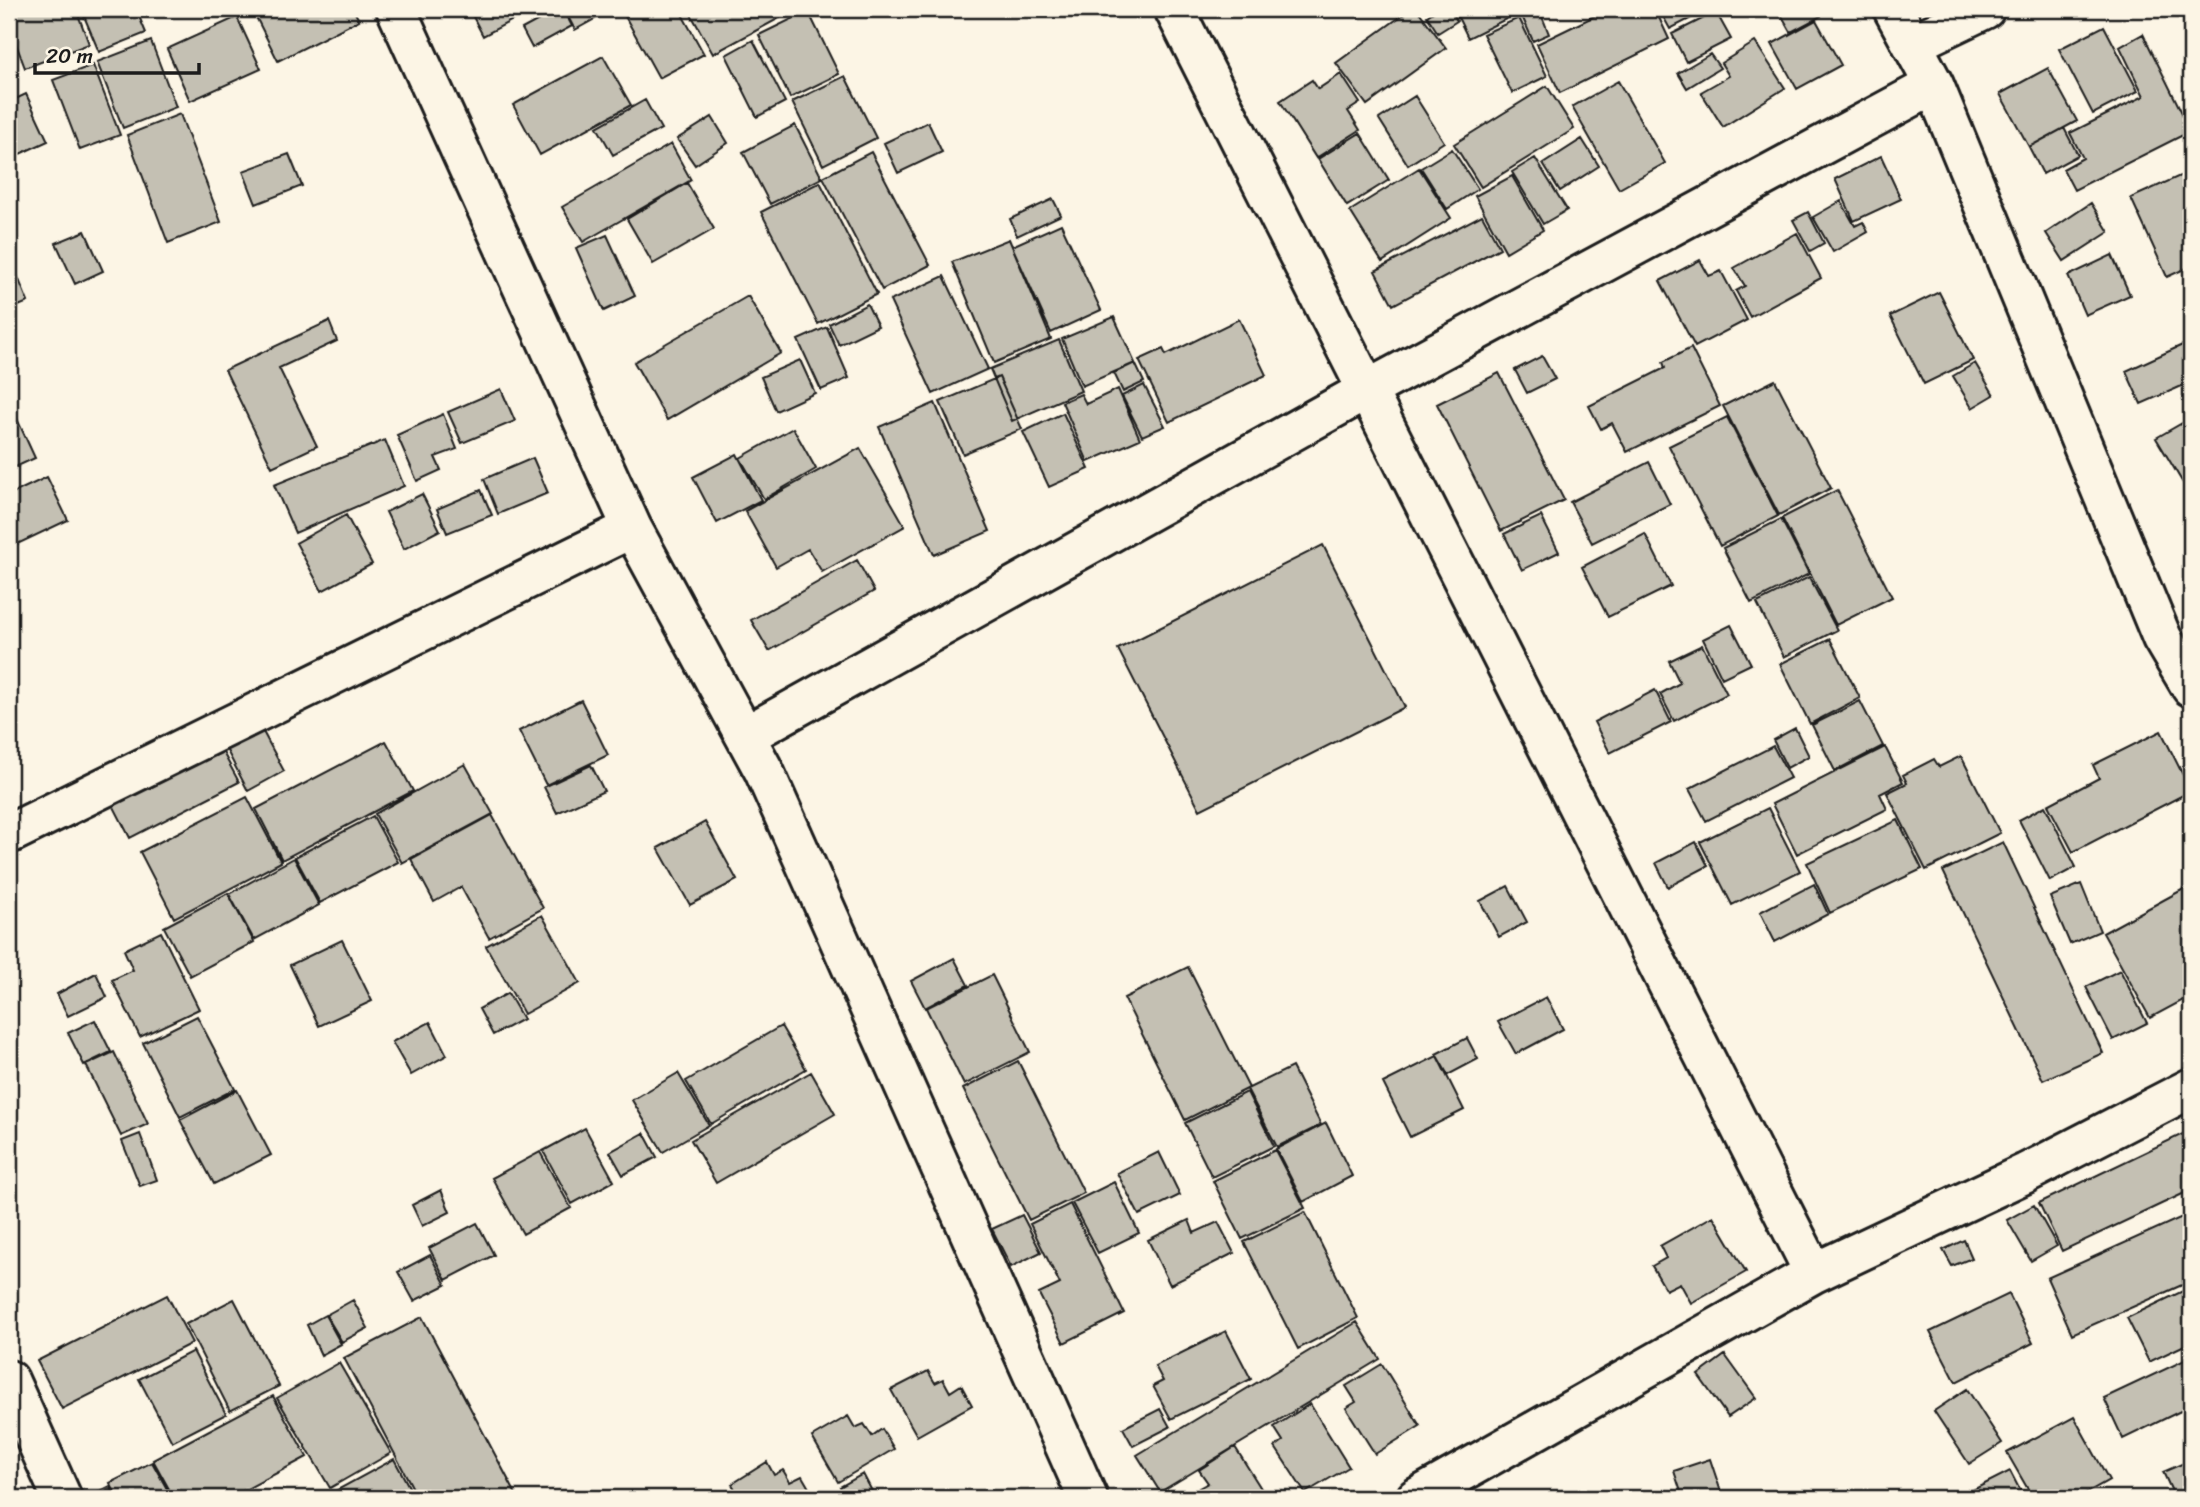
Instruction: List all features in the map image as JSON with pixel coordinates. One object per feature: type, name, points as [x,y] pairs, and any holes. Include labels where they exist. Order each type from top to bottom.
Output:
[{"type":"street","points":[[396,9],[632,528],[764,771],[1088,1498]]},
{"type":"street","points":[[1174,9],[1814,1273]]},
{"type":"street","points":[[1893,9],[1934,85],[2162,638],[2191,687]]},
{"type":"street","points":[[1912,44],[1985,9]]},
{"type":"street","points":[[745,736],[1367,390],[1934,85]]},
{"type":"street","points":[[9,834],[632,528]]},
{"type":"street","points":[[1416,1498],[1814,1273],[2026,1173],[2191,1088]]},
{"type":"street","points":[[9,1380],[62,1498]]},
{"type":"building","points":[[9,9],[76,9],[89,44],[25,68],[9,25]]},
{"type":"building","points":[[81,9],[136,9],[146,33],[99,52]]},
{"type":"building","points":[[252,9],[353,9],[359,20],[278,61]]},
{"type":"building","points":[[469,9],[533,9],[483,36]]},
{"type":"building","points":[[563,9],[572,26],[532,48],[522,29]]},
{"type":"building","points":[[564,9],[598,9],[602,15],[575,30]]},
{"type":"building","points":[[621,9],[679,9],[704,54],[659,78]]},
{"type":"building","points":[[688,9],[796,9],[713,54]]},
{"type":"building","points":[[1411,9],[1417,9],[1446,48],[1367,105],[1336,63]]},
{"type":"building","points":[[1438,9],[1451,9],[1457,21],[1438,33],[1427,16]]},
{"type":"building","points":[[1454,9],[1513,9],[1516,14],[1468,38]]},
{"type":"building","points":[[1539,9],[1549,34],[1533,41],[1521,14]]},
{"type":"building","points":[[1609,9],[1655,9],[1669,39],[1560,93],[1537,44]]},
{"type":"building","points":[[1659,9],[1709,9],[1670,29]]},
{"type":"building","points":[[1778,9],[1817,9],[1821,16],[1791,32]]},
{"type":"building","points":[[808,11],[839,74],[790,98],[759,35]]},
{"type":"building","points":[[1716,12],[1731,39],[1686,62],[1672,34]]},
{"type":"building","points":[[237,17],[261,69],[190,101],[167,49]]},
{"type":"building","points":[[1519,18],[1547,76],[1512,93],[1483,34]]},
{"type":"building","points":[[1816,20],[1841,65],[1797,89],[1772,44]]},
{"type":"building","points":[[2104,26],[2138,91],[2093,114],[2059,49]]},
{"type":"building","points":[[2143,34],[2191,131],[2074,190],[2063,169],[2083,158],[2070,133],[2144,96],[2120,47]]},
{"type":"building","points":[[753,40],[785,102],[757,117],[726,55]]},
{"type":"building","points":[[151,41],[176,107],[123,128],[97,62]]},
{"type":"building","points":[[1755,42],[1785,88],[1723,127],[1701,92],[1729,76],[1721,63]]},
{"type":"building","points":[[1710,54],[1720,68],[1687,88],[1678,73]]},
{"type":"building","points":[[603,56],[631,105],[540,155],[513,105]]},
{"type":"building","points":[[93,65],[120,135],[80,150],[53,80]]},
{"type":"building","points":[[2048,68],[2077,121],[2029,147],[2000,94]]},
{"type":"building","points":[[1341,74],[1360,103],[1348,111],[1360,130],[1316,158],[1280,101],[1312,80],[1318,89]]},
{"type":"building","points":[[845,76],[876,138],[823,165],[792,102]]},
{"type":"building","points":[[1618,81],[1665,163],[1619,189],[1572,107]]},
{"type":"building","points":[[1547,86],[1574,129],[1481,187],[1454,144]]},
{"type":"building","points":[[26,94],[48,141],[9,159],[9,102]]},
{"type":"building","points":[[1415,96],[1444,142],[1408,165],[1379,119]]},
{"type":"building","points":[[645,100],[661,129],[613,155],[597,127]]},
{"type":"building","points":[[180,114],[221,222],[168,243],[127,135]]},
{"type":"building","points":[[712,117],[728,143],[695,165],[677,139]]},
{"type":"building","points":[[928,122],[942,152],[898,173],[884,143]]},
{"type":"building","points":[[795,125],[822,178],[770,204],[743,152]]},
{"type":"building","points":[[2064,128],[2078,155],[2043,174],[2029,147]]},
{"type":"building","points":[[1360,133],[1389,180],[1347,206],[1318,159]]},
{"type":"building","points":[[1582,139],[1599,166],[1560,191],[1543,164]]},
{"type":"building","points":[[671,144],[691,180],[583,242],[562,207]]},
{"type":"building","points":[[1452,149],[1478,189],[1447,209],[1421,168]]},
{"type":"building","points":[[871,152],[930,265],[882,290],[823,177]]},
{"type":"building","points":[[289,154],[302,186],[256,204],[243,171]]},
{"type":"building","points":[[1881,156],[1901,199],[1854,221],[1835,179]]},
{"type":"building","points":[[1535,158],[1567,210],[1543,224],[1512,172]]},
{"type":"building","points":[[1419,168],[1451,218],[1382,262],[1350,211]]},
{"type":"building","points":[[2182,175],[2191,195],[2191,266],[2167,277],[2131,198]]},
{"type":"building","points":[[1512,176],[1543,230],[1506,252],[1475,196]]},
{"type":"building","points":[[820,182],[877,294],[818,324],[761,212]]},
{"type":"building","points":[[687,183],[714,229],[653,264],[627,219]]},
{"type":"building","points":[[1053,199],[1061,215],[1017,236],[1010,219]]},
{"type":"building","points":[[1841,201],[1855,226],[1863,222],[1868,232],[1833,252],[1813,217]]},
{"type":"building","points":[[2091,203],[2109,232],[2064,261],[2046,233]]},
{"type":"building","points":[[1808,212],[1824,243],[1810,251],[1793,220]]},
{"type":"building","points":[[1482,215],[1500,248],[1393,305],[1375,271]]},
{"type":"building","points":[[1061,224],[1101,310],[1051,333],[1012,246]]},
{"type":"building","points":[[85,231],[103,271],[75,284],[56,243]]},
{"type":"building","points":[[1797,233],[1821,278],[1750,317],[1736,291],[1745,286],[1734,268]]},
{"type":"building","points":[[607,235],[635,296],[604,311],[576,248]]},
{"type":"building","points":[[1009,239],[1051,339],[994,363],[952,262]]},
{"type":"building","points":[[9,255],[28,302],[9,310]]},
{"type":"building","points":[[2112,255],[2130,295],[2085,315],[2068,276]]},
{"type":"building","points":[[1700,260],[1709,276],[1721,271],[1747,320],[1695,347],[1660,281]]},
{"type":"building","points":[[944,276],[988,369],[933,394],[890,301]]},
{"type":"building","points":[[1939,292],[1973,360],[1924,384],[1890,316]]},
{"type":"building","points":[[748,296],[781,353],[667,420],[634,362]]},
{"type":"building","points":[[867,304],[878,326],[839,345],[829,324]]},
{"type":"building","points":[[1114,317],[1135,363],[1082,386],[1062,339]]},
{"type":"building","points":[[1239,319],[1266,375],[1169,422],[1139,360],[1163,349],[1166,355]]},
{"type":"building","points":[[329,321],[337,341],[279,368],[317,446],[272,467],[225,370]]},
{"type":"building","points":[[827,327],[849,378],[821,390],[798,340]]},
{"type":"building","points":[[1059,340],[1081,391],[1012,421],[990,369]]},
{"type":"building","points":[[2189,342],[2191,382],[2141,404],[2126,371]]},
{"type":"building","points":[[1691,348],[1720,406],[1627,452],[1612,423],[1601,429],[1589,406],[1665,368],[1663,362]]},
{"type":"building","points":[[1542,356],[1555,379],[1527,393],[1515,370]]},
{"type":"building","points":[[800,360],[815,393],[776,411],[761,377]]},
{"type":"building","points":[[1135,363],[1144,382],[1123,392],[1114,373]]},
{"type":"building","points":[[1975,363],[1994,395],[1972,408],[1953,376]]},
{"type":"building","points":[[1499,373],[1564,500],[1501,531],[1437,404]]},
{"type":"building","points":[[999,377],[1022,429],[963,454],[940,402]]},
{"type":"building","points":[[1775,380],[1831,488],[1779,515],[1723,406]]},
{"type":"building","points":[[1144,385],[1165,426],[1142,436],[1122,396]]},
{"type":"building","points":[[501,389],[515,421],[462,443],[448,412]]},
{"type":"building","points":[[1118,389],[1140,439],[1088,462],[1062,402],[1081,394],[1086,404]]},
{"type":"building","points":[[935,403],[990,531],[934,555],[879,427]]},
{"type":"building","points":[[12,408],[35,458],[9,470],[9,409]]},
{"type":"building","points":[[1063,413],[1089,469],[1049,487],[1023,432]]},
{"type":"building","points":[[443,414],[457,449],[435,457],[441,470],[417,481],[397,435]]},
{"type":"building","points":[[1727,417],[1778,516],[1720,546],[1669,446]]},
{"type":"building","points":[[2191,418],[2191,478],[2183,483],[2156,438]]},
{"type":"building","points":[[793,428],[816,469],[764,499],[740,458]]},
{"type":"building","points":[[385,440],[404,486],[295,533],[274,485]]},
{"type":"building","points":[[860,448],[905,526],[822,572],[808,549],[776,567],[745,511]]},
{"type":"building","points":[[737,454],[761,500],[717,523],[693,477]]},
{"type":"building","points":[[533,458],[548,493],[498,514],[484,479]]},
{"type":"building","points":[[1649,462],[1670,504],[1592,543],[1570,502]]},
{"type":"building","points":[[47,477],[68,520],[9,548],[9,495]]},
{"type":"building","points":[[481,490],[492,515],[447,533],[437,509]]},
{"type":"building","points":[[1837,490],[1892,597],[1836,625],[1782,518]]},
{"type":"building","points":[[422,494],[440,530],[404,549],[386,512]]},
{"type":"building","points":[[346,515],[372,564],[322,591],[296,543]]},
{"type":"building","points":[[1541,516],[1559,552],[1522,570],[1504,534]]},
{"type":"building","points":[[1781,519],[1809,574],[1751,603],[1723,548]]},
{"type":"building","points":[[1645,534],[1671,586],[1608,617],[1582,567]]},
{"type":"building","points":[[1323,545],[1405,707],[1200,810],[1118,649]]},
{"type":"building","points":[[857,560],[874,591],[769,651],[751,620]]},
{"type":"building","points":[[1809,577],[1837,630],[1784,657],[1757,603]]},
{"type":"building","points":[[1731,625],[1751,664],[1722,678],[1703,639]]},
{"type":"building","points":[[1830,639],[1860,698],[1810,724],[1780,664]]},
{"type":"building","points":[[1702,645],[1727,694],[1674,721],[1660,694],[1680,683],[1669,661]]},
{"type":"building","points":[[1655,690],[1671,722],[1610,753],[1594,722]]},
{"type":"building","points":[[581,700],[608,755],[546,785],[519,731]]},
{"type":"building","points":[[1860,701],[1883,746],[1835,771],[1812,725]]},
{"type":"building","points":[[261,728],[284,771],[248,791],[225,747]]},
{"type":"building","points":[[1795,728],[1809,756],[1787,768],[1773,740]]},
{"type":"building","points":[[2161,731],[2191,791],[2073,852],[2048,805],[2099,778],[2093,765]]},
{"type":"building","points":[[386,741],[413,791],[282,860],[256,809]]},
{"type":"building","points":[[1773,746],[1790,778],[1706,821],[1689,789]]},
{"type":"building","points":[[220,747],[239,782],[130,838],[112,803]]},
{"type":"building","points":[[1885,747],[1903,782],[1880,794],[1887,809],[1797,854],[1772,804]]},
{"type":"building","points":[[1961,756],[2000,833],[1926,870],[1887,793],[1907,783],[1903,775],[1934,759],[1939,767]]},
{"type":"building","points":[[465,764],[493,814],[402,863],[375,814]]},
{"type":"building","points":[[591,765],[604,791],[557,813],[544,787]]},
{"type":"building","points":[[247,797],[281,862],[174,918],[140,852]]},
{"type":"building","points":[[2045,806],[2076,867],[2050,881],[2019,820]]},
{"type":"building","points":[[1768,808],[1800,871],[1732,905],[1700,842]]},
{"type":"building","points":[[492,815],[543,908],[489,938],[461,887],[434,902],[411,859]]},
{"type":"building","points":[[373,816],[398,862],[320,903],[295,857]]},
{"type":"building","points":[[1898,820],[1922,869],[1830,913],[1807,863]]},
{"type":"building","points":[[705,822],[737,880],[690,905],[658,848]]},
{"type":"building","points":[[1696,842],[1708,866],[1668,887],[1656,863]]},
{"type":"building","points":[[2003,842],[2103,1053],[2043,1080],[1943,871]]},
{"type":"building","points":[[294,858],[319,905],[254,940],[229,894]]},
{"type":"building","points":[[1814,884],[1828,914],[1775,942],[1760,912]]},
{"type":"building","points":[[2081,884],[2100,931],[2070,944],[2050,897]]},
{"type":"building","points":[[2191,885],[2191,996],[2150,1018],[2103,933]]},
{"type":"building","points":[[1508,886],[1527,922],[1499,937],[1480,901]]},
{"type":"building","points":[[228,893],[254,942],[190,976],[164,927]]},
{"type":"building","points":[[542,915],[580,983],[524,1014],[486,946]]},
{"type":"building","points":[[161,932],[199,1009],[140,1037],[112,980],[133,970],[124,950]]},
{"type":"building","points":[[342,940],[372,1001],[319,1026],[290,965]]},
{"type":"building","points":[[954,958],[968,985],[925,1008],[911,981]]},
{"type":"building","points":[[1188,967],[1249,1088],[1185,1120],[1124,998]]},
{"type":"building","points":[[2120,970],[2147,1023],[2113,1040],[2086,987]]},
{"type":"building","points":[[96,973],[107,997],[68,1016],[57,994]]},
{"type":"building","points":[[992,975],[1030,1052],[964,1085],[926,1008]]},
{"type":"building","points":[[508,993],[523,1019],[493,1035],[479,1009]]},
{"type":"building","points":[[1546,997],[1563,1029],[1516,1054],[1498,1022]]},
{"type":"building","points":[[197,1016],[235,1089],[180,1117],[143,1043]]},
{"type":"building","points":[[95,1020],[111,1052],[84,1065],[68,1033]]},
{"type":"building","points":[[430,1022],[447,1055],[411,1075],[392,1042]]},
{"type":"building","points":[[781,1026],[806,1069],[711,1124],[686,1081]]},
{"type":"building","points":[[1467,1038],[1478,1059],[1448,1075],[1436,1054]]},
{"type":"building","points":[[114,1052],[148,1124],[121,1136],[86,1065]]},
{"type":"building","points":[[1437,1056],[1464,1110],[1410,1137],[1383,1083]]},
{"type":"building","points":[[1018,1061],[1084,1193],[1029,1220],[963,1089]]},
{"type":"building","points":[[1292,1067],[1321,1125],[1277,1147],[1247,1089]]},
{"type":"building","points":[[811,1072],[835,1114],[716,1183],[691,1140]]},
{"type":"building","points":[[678,1073],[709,1125],[663,1152],[632,1100]]},
{"type":"building","points":[[237,1090],[271,1155],[214,1184],[180,1120]]},
{"type":"building","points":[[1247,1092],[1274,1146],[1212,1177],[1185,1123]]},
{"type":"building","points":[[1326,1123],[1352,1176],[1303,1202],[1276,1149]]},
{"type":"building","points":[[585,1128],[614,1181],[572,1204],[543,1151]]},
{"type":"building","points":[[2191,1130],[2191,1190],[2062,1251],[2039,1203]]},
{"type":"building","points":[[644,1133],[657,1157],[623,1175],[610,1152]]},
{"type":"building","points":[[140,1134],[157,1180],[140,1186],[122,1141]]},
{"type":"building","points":[[1275,1150],[1305,1208],[1242,1239],[1213,1181]]},
{"type":"building","points":[[540,1152],[571,1208],[523,1234],[492,1178]]},
{"type":"building","points":[[1159,1152],[1180,1195],[1139,1215],[1117,1173]]},
{"type":"building","points":[[1114,1182],[1139,1233],[1098,1253],[1072,1203]]},
{"type":"building","points":[[441,1190],[450,1212],[422,1226],[412,1205]]},
{"type":"building","points":[[1070,1204],[1124,1313],[1064,1343],[1039,1294],[1060,1284],[1030,1224]]},
{"type":"building","points":[[2034,1205],[2057,1246],[2031,1261],[2007,1220]]},
{"type":"building","points":[[1305,1212],[1358,1318],[1298,1349],[1244,1242]]},
{"type":"building","points":[[2191,1213],[2191,1281],[2072,1334],[2047,1278]]},
{"type":"building","points":[[1022,1215],[1041,1252],[1011,1267],[992,1229]]},
{"type":"building","points":[[1713,1216],[1746,1272],[1691,1303],[1680,1283],[1666,1290],[1652,1266],[1666,1258],[1660,1246]]},
{"type":"building","points":[[1189,1220],[1194,1233],[1218,1222],[1234,1253],[1170,1285],[1148,1240]]},
{"type":"building","points":[[477,1223],[494,1255],[446,1280],[429,1248]]},
{"type":"building","points":[[1964,1240],[1972,1258],[1952,1266],[1943,1250]]},
{"type":"building","points":[[430,1255],[446,1285],[414,1301],[398,1272]]},
{"type":"building","points":[[2191,1287],[2191,1342],[2149,1362],[2127,1318]]},
{"type":"building","points":[[2009,1294],[2033,1343],[1956,1382],[1930,1332]]},
{"type":"building","points":[[167,1295],[192,1343],[62,1409],[37,1361]]},
{"type":"building","points":[[234,1299],[279,1386],[230,1411],[186,1324]]},
{"type":"building","points":[[353,1300],[368,1328],[342,1342],[326,1315]]},
{"type":"building","points":[[325,1315],[341,1344],[321,1355],[307,1325]]},
{"type":"building","points":[[422,1317],[518,1498],[418,1498],[344,1358]]},
{"type":"building","points":[[1357,1322],[1380,1359],[1160,1492],[1137,1455]]},
{"type":"building","points":[[1226,1331],[1251,1379],[1171,1419],[1153,1386],[1163,1381],[1155,1366]]},
{"type":"building","points":[[193,1351],[226,1414],[172,1442],[139,1379]]},
{"type":"building","points":[[1725,1355],[1756,1398],[1728,1417],[1698,1375]]},
{"type":"building","points":[[2191,1357],[2191,1406],[2123,1439],[2104,1398]]},
{"type":"building","points":[[339,1363],[391,1453],[330,1488],[277,1398]]},
{"type":"building","points":[[1382,1364],[1420,1426],[1375,1454],[1346,1408],[1356,1402],[1346,1386]]},
{"type":"building","points":[[928,1371],[935,1383],[943,1379],[950,1392],[961,1385],[972,1405],[917,1436],[891,1390]]},
{"type":"building","points":[[1967,1389],[2002,1443],[1969,1464],[1934,1411]]},
{"type":"building","points":[[273,1396],[307,1457],[230,1498],[174,1498],[153,1460]]},
{"type":"building","points":[[1310,1404],[1349,1467],[1305,1493],[1275,1447],[1283,1441],[1274,1427]]},
{"type":"building","points":[[1160,1409],[1170,1427],[1133,1446],[1123,1428]]},
{"type":"building","points":[[848,1416],[855,1428],[864,1424],[872,1436],[882,1429],[894,1449],[838,1482],[812,1437]]},
{"type":"building","points":[[2074,1417],[2109,1480],[2077,1498],[2033,1498],[2007,1453]]},
{"type":"building","points":[[1235,1447],[1267,1498],[1206,1498],[1199,1488],[1208,1483],[1199,1470]]},
{"type":"building","points":[[394,1459],[415,1498],[330,1498],[328,1495]]},
{"type":"building","points":[[1710,1459],[1723,1498],[1683,1498],[1674,1471]]},
{"type":"building","points":[[2191,1460],[2191,1498],[2175,1498],[2163,1472]]},
{"type":"building","points":[[152,1462],[172,1498],[118,1498],[110,1483]]},
{"type":"building","points":[[767,1462],[774,1475],[783,1470],[790,1482],[802,1476],[813,1495],[808,1498],[740,1498],[732,1484]]},
{"type":"building","points":[[2010,1471],[2024,1498],[1957,1498]]},
{"type":"building","points":[[863,1474],[875,1497],[846,1498],[840,1487]]},
{"type":"building","points":[[110,1486],[116,1498],[92,1498],[91,1496]]}]
